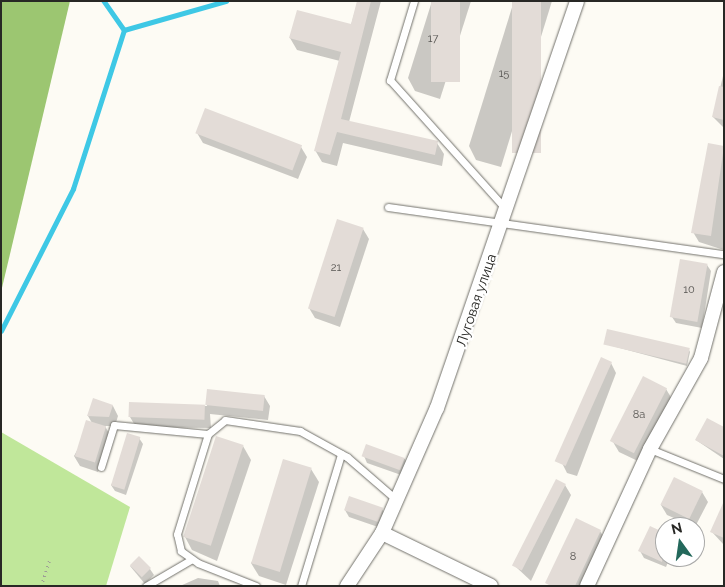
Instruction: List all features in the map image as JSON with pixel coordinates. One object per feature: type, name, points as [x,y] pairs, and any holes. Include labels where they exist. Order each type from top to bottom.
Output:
[{"type":"street","name":"Луговая улица","points":[[346,586],[382,533],[398,501],[437,408],[501,227],[505,208],[577,1]]},
{"type":"street","points":[[587,586],[650,449],[701,358],[724,272]]},
{"type":"street","points":[[382,533],[491,586]]},
{"type":"lane","points":[[414,1],[390,80],[505,208]]},
{"type":"lane","points":[[388,208],[501,227],[675,244],[724,254]]},
{"type":"lane","points":[[256,586],[192,559],[181,551],[177,534],[208,434],[225,420],[257,422],[300,431],[341,454],[398,501]]},
{"type":"lane","points":[[101,467],[114,425],[208,434]]},
{"type":"lane","points":[[650,449],[724,479]]},
{"type":"lane","points":[[300,586],[341,454]]},
{"type":"lane","points":[[146,586],[192,559]]},
{"type":"path","points":[[41,586],[50,558]]},
{"type":"green space","points":[[1,1],[70,1],[1,292]]},
{"type":"green space","points":[[1,432],[130,507],[106,586],[1,586]]},
{"type":"building","points":[[357,1],[371,1],[341,119],[438,141],[435,155],[337,132],[330,155],[314,151],[341,52],[289,38],[297,10],[351,24]]},
{"type":"building","points":[[431,1],[460,1],[460,82],[431,82]]},
{"type":"building","points":[[512,1],[541,1],[541,153],[512,153]]},
{"type":"building","points":[[719,86],[724,87],[724,120],[712,117]]},
{"type":"building","points":[[205,108],[302,145],[292,170],[195,133]]},
{"type":"building","points":[[708,143],[724,146],[711,236],[691,233]]},
{"type":"building","points":[[337,219],[364,228],[335,317],[308,308]]},
{"type":"building","points":[[680,259],[708,264],[697,322],[670,317]]},
{"type":"building","points":[[607,329],[690,348],[686,364],[603,345]]},
{"type":"building","points":[[601,357],[612,362],[566,466],[555,461]]},
{"type":"building","points":[[643,376],[667,388],[634,453],[610,441]]},
{"type":"building","points":[[207,389],[265,395],[263,411],[205,405]]},
{"type":"building","points":[[93,398],[113,405],[109,417],[87,416]]},
{"type":"building","points":[[129,402],[205,405],[204,420],[128,417]]},
{"type":"building","points":[[707,418],[724,427],[724,456],[695,440]]},
{"type":"building","points":[[86,420],[106,426],[95,462],[75,456]]},
{"type":"building","points":[[127,433],[140,437],[124,490],[111,486]]},
{"type":"building","points":[[216,436],[244,445],[211,546],[183,537]]},
{"type":"building","points":[[366,444],[405,458],[400,470],[362,456]]},
{"type":"building","points":[[283,459],[312,468],[280,572],[251,563]]},
{"type":"building","points":[[674,477],[703,491],[690,517],[685,517],[660,505]]},
{"type":"building","points":[[556,479],[566,484],[522,570],[512,565]]},
{"type":"building","points":[[349,496],[383,508],[378,522],[344,510]]},
{"type":"building","points":[[724,501],[724,538],[710,532]]},
{"type":"building","points":[[576,518],[601,530],[575,586],[551,586],[545,583]]},
{"type":"building","points":[[650,526],[655,528],[655,559],[638,551]]},
{"type":"building","points":[[139,556],[151,568],[142,577],[130,565]]},
{"type":"waterway","points":[[104,1],[124,30]]},
{"type":"waterway","points":[[124,30],[226,1]]},
{"type":"waterway","points":[[1,331],[73,189],[124,30]]}]
